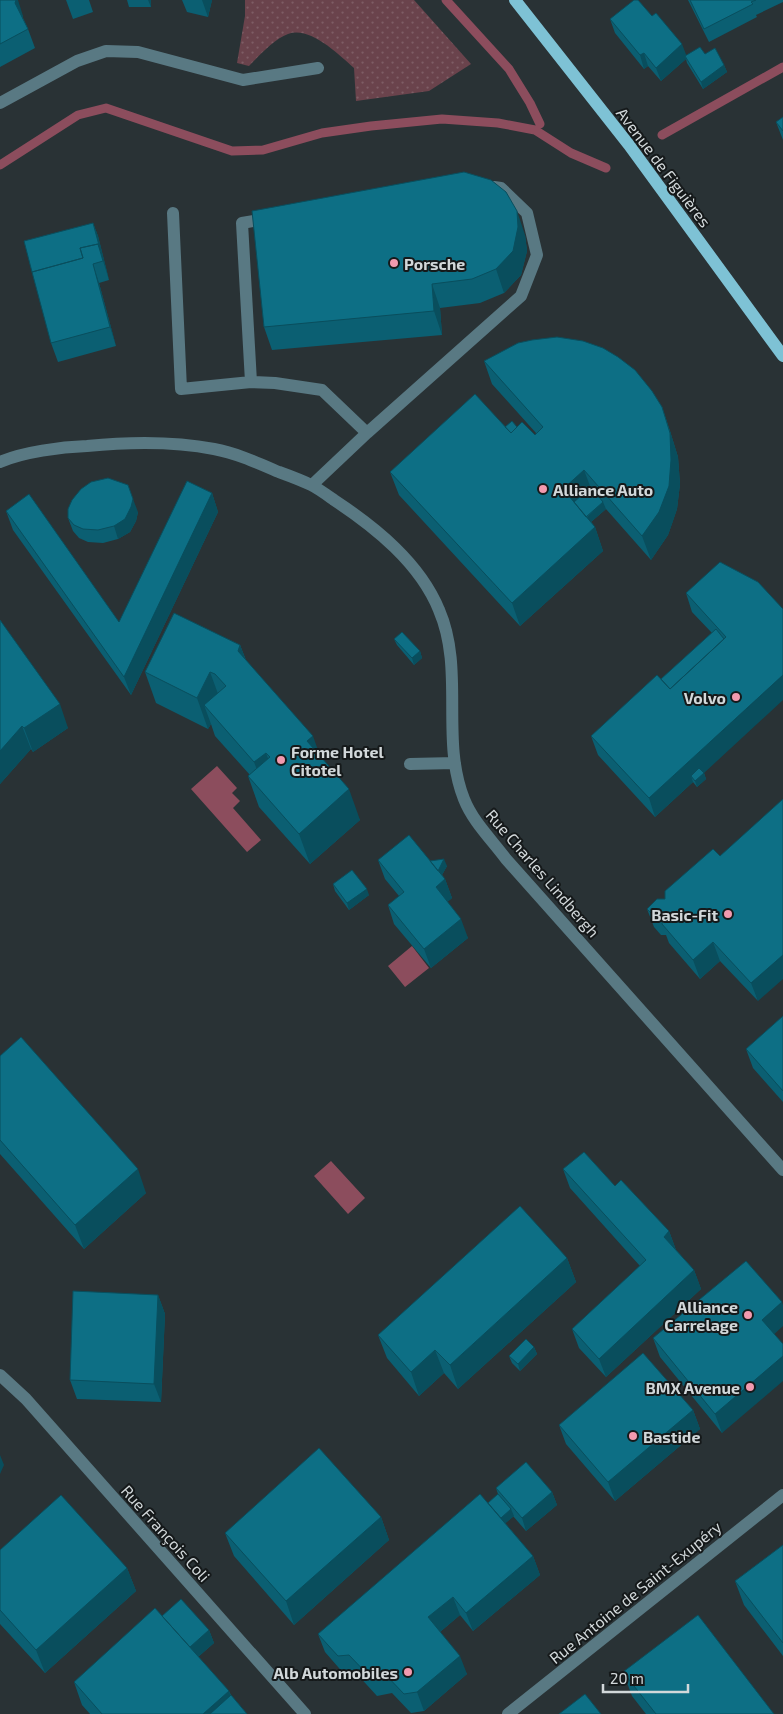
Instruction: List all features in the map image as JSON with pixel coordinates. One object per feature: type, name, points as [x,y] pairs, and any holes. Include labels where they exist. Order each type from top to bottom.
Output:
[{"type":"main road","name":"Avenue de Figuières","points":[[515,0],[629,145],[783,356]]},
{"type":"street","points":[[0,103],[77,61],[106,51],[138,52],[243,80],[318,68]]},
{"type":"street","points":[[312,485],[367,433],[521,296],[538,255],[527,213],[501,188],[483,186]]},
{"type":"street","points":[[172,213],[181,389],[251,382],[275,382],[322,390],[367,433]]},
{"type":"street","points":[[251,382],[242,223],[280,217]]},
{"type":"street","name":"Rue Charles Lindbergh","points":[[0,462],[59,448],[130,442],[194,446],[233,454],[312,485],[353,512],[380,535],[409,562],[427,586],[439,608],[448,632],[452,667],[452,724],[455,763],[460,789],[471,814],[506,859],[780,1162]]},
{"type":"street","points":[[410,764],[455,763]]},
{"type":"street","name":"Rue François Coli","points":[[0,1375],[26,1399],[305,1714]]},
{"type":"street","name":"Rue Antoine de Saint-Exupéry","points":[[508,1714],[783,1495]]},
{"type":"shaded area","points":[[245,0],[414,0],[471,64],[429,91],[356,101],[354,68],[323,43],[305,34],[296,33],[283,36],[267,48],[249,66],[237,63],[245,16]]},
{"type":"shaded area","points":[[217,766],[237,788],[232,793],[240,801],[233,808],[261,840],[247,852],[191,789]]},
{"type":"shaded area","points":[[412,946],[429,968],[405,987],[388,966]]},
{"type":"shaded area","points":[[331,1161],[365,1198],[348,1214],[314,1176]]},
{"type":"building","points":[[0,0],[16,0],[15,3],[28,29],[0,44]]},
{"type":"building","points":[[634,0],[638,0],[652,16],[656,13],[682,44],[656,68],[644,53],[640,55],[610,19]]},
{"type":"building","points":[[690,0],[756,0],[751,2],[753,4],[704,29]]},
{"type":"building","points":[[700,47],[705,54],[715,48],[724,65],[701,82],[685,56]]},
{"type":"building","points":[[783,117],[783,131],[776,122]]},
{"type":"building","name":"Porsche","points":[[464,172],[491,180],[506,192],[517,211],[518,227],[513,251],[496,269],[472,279],[432,284],[434,311],[264,327],[252,211]]},
{"type":"building","points":[[93,223],[100,249],[98,244],[80,248],[83,258],[32,272],[24,241]]},
{"type":"building","points":[[98,244],[103,261],[93,264],[110,327],[51,343],[32,272],[83,258],[80,248]]},
{"type":"building","name":"Alliance Auto","points":[[557,337],[583,341],[603,348],[635,370],[652,391],[662,407],[670,433],[671,460],[669,486],[659,512],[642,536],[584,470],[563,489],[595,527],[512,603],[390,472],[475,394],[511,433],[522,422],[535,435],[543,427],[484,361],[518,343]]},
{"type":"building","points":[[512,421],[517,427],[511,433],[505,427]]},
{"type":"building","points":[[108,478],[128,485],[133,499],[125,519],[114,526],[98,530],[83,529],[74,525],[68,518],[68,509],[72,500],[81,489],[91,482]]},
{"type":"building","points":[[187,481],[212,493],[124,677],[6,511],[29,494],[119,622]]},
{"type":"building","points":[[591,487],[603,502],[586,517],[574,502]]},
{"type":"building","name":"Volvo","points":[[720,562],[758,582],[783,609],[783,675],[649,798],[591,736],[657,675],[670,689],[726,637],[686,593]]},
{"type":"building","points":[[174,613],[240,645],[238,651],[313,736],[307,741],[349,789],[299,834],[248,776],[270,757],[266,753],[254,762],[204,705],[226,686],[215,674],[210,672],[197,698],[145,672]]},
{"type":"building","points":[[0,620],[60,704],[24,728],[22,726],[0,751]]},
{"type":"building","points":[[716,629],[724,639],[670,689],[661,679]]},
{"type":"building","points":[[402,632],[420,651],[412,658],[394,639]]},
{"type":"building","points":[[699,768],[704,773],[695,781],[691,776]]},
{"type":"building","name":"Basic-Fit","points":[[783,799],[783,955],[751,983],[713,942],[693,960],[662,924],[662,917],[654,916],[647,909],[657,899],[665,899],[665,891],[713,849],[720,856]]},
{"type":"building","points":[[409,835],[445,879],[436,887],[461,919],[424,949],[388,905],[404,892],[378,860]]},
{"type":"building","points":[[444,859],[438,871],[430,861]]},
{"type":"building","points":[[352,870],[367,889],[347,903],[333,884]]},
{"type":"building","points":[[783,1016],[783,1091],[746,1049]]},
{"type":"building","points":[[21,1037],[138,1169],[75,1225],[0,1140],[0,1056]]},
{"type":"building","points":[[584,1152],[615,1186],[621,1180],[669,1231],[664,1237],[694,1270],[599,1359],[572,1329],[646,1260],[563,1169]]},
{"type":"building","points":[[520,1206],[567,1258],[450,1365],[435,1350],[411,1372],[378,1335]]},
{"type":"building","points":[[746,1261],[782,1302],[762,1320],[783,1344],[783,1356],[715,1414],[653,1338]]},
{"type":"building","points":[[73,1291],[158,1295],[154,1384],[70,1380]]},
{"type":"building","points":[[526,1339],[534,1347],[518,1364],[509,1356]]},
{"type":"building","name":"Bastide","points":[[643,1353],[693,1410],[608,1482],[559,1425]]},
{"type":"building","points":[[319,1448],[381,1517],[286,1601],[225,1533]]},
{"type":"building","points":[[526,1462],[552,1492],[522,1518],[496,1488]]},
{"type":"building","points":[[480,1494],[533,1556],[466,1613],[453,1597],[428,1617],[460,1656],[417,1692],[404,1694],[385,1674],[371,1678],[349,1655],[338,1656],[318,1634]]},
{"type":"building","points":[[498,1494],[511,1509],[501,1518],[488,1503]]},
{"type":"building","points":[[61,1495],[127,1568],[36,1650],[0,1610],[0,1550]]},
{"type":"building","points":[[783,1545],[783,1643],[735,1581]]},
{"type":"building","points":[[181,1599],[209,1630],[190,1647],[162,1616]]},
{"type":"building","points":[[155,1608],[229,1691],[203,1714],[102,1714],[74,1682]]},
{"type":"building","points":[[698,1615],[774,1714],[656,1714],[623,1672]]},
{"type":"building","points":[[585,1694],[601,1714],[559,1714]]},
{"type":"building","points":[[231,1695],[247,1714],[210,1714]]},
{"type":"waterway","points":[[446,0],[509,69],[530,103],[540,124]]},
{"type":"waterway","points":[[662,135],[783,67]]},
{"type":"waterway","points":[[0,165],[78,115],[106,108],[232,151],[263,150],[322,133],[371,126],[442,119],[498,123],[535,130],[571,153],[606,168]]},
{"type":"place","name":"Porsche","points":[[394,263]]},
{"type":"place","name":"Alliance Auto","points":[[543,489]]},
{"type":"place","name":"Volvo","points":[[736,697]]},
{"type":"place","name":"Forme Hotel Citotel","points":[[281,760]]},
{"type":"place","name":"Basic-Fit","points":[[728,914]]},
{"type":"place","name":"Alliance Carrelage","points":[[748,1315]]},
{"type":"place","name":"BMX Avenue","points":[[750,1387]]},
{"type":"place","name":"Bastide","points":[[633,1436]]},
{"type":"place","name":"Alb Automobiles","points":[[408,1672]]}]
